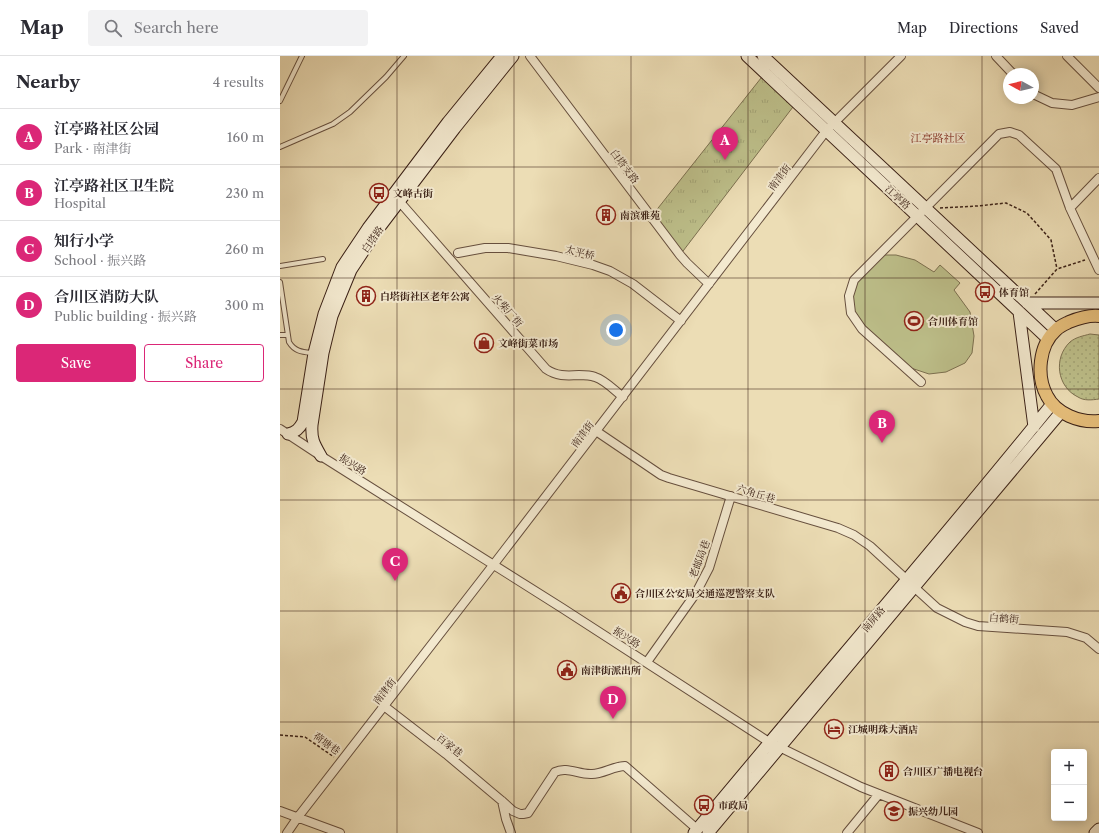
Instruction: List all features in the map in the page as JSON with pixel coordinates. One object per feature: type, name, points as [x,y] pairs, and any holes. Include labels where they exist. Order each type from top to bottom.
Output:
[{"type":"main road","points":[[1099,316],[1079,318],[1064,324],[1052,334],[1044,349],[1040,365],[1042,382],[1047,396],[1057,408],[1071,417],[1084,421],[1099,421]]},
{"type":"street","name":"白塔路","points":[[284,432],[294,433],[299,429],[303,422],[314,353],[324,314],[342,267],[368,228],[438,135],[502,56]]},
{"type":"street","name":"白塔路","points":[[321,456],[311,435],[323,353],[332,316],[351,270],[376,232],[455,128],[513,56]]},
{"type":"street","name":"白塔支路","points":[[530,56],[687,263],[709,284]]},
{"type":"street","name":"江亭路","points":[[747,56],[1019,312],[1052,334]]},
{"type":"street","name":"江亭路","points":[[763,56],[1027,303],[1052,334]]},
{"type":"street","name":"南津街","points":[[287,833],[826,131],[901,56]]},
{"type":"street","points":[[996,56],[1007,68]]},
{"type":"street","points":[[1067,56],[1099,88]]},
{"type":"street","points":[[1039,97],[1052,103],[1072,105],[1099,97]]},
{"type":"street","points":[[921,382],[862,329],[851,313],[849,296],[854,280],[999,134],[1010,132],[1019,135],[1056,169],[1070,208],[1099,270]]},
{"type":"street","points":[[1070,208],[1099,178]]},
{"type":"street","name":"火柴厂街","points":[[400,201],[546,369],[564,376],[594,376],[623,397]]},
{"type":"street","name":"太平桥","points":[[458,253],[485,248],[508,248],[556,256],[593,265],[610,271],[633,284],[681,321]]},
{"type":"street","points":[[1027,303],[1099,303]]},
{"type":"street","points":[[1019,312],[1034,427]]},
{"type":"street","name":"南屏路","points":[[910,583],[1034,427],[1057,408]]},
{"type":"street","name":"南屏路","points":[[699,832],[1057,408]]},
{"type":"street","name":"六角丘巷","points":[[596,431],[661,475],[838,528],[854,535],[870,546],[910,583]]},
{"type":"street","name":"振兴路","points":[[284,432],[494,564],[774,745],[861,787],[978,833]]},
{"type":"street","name":"老邮局巷","points":[[646,662],[696,593],[706,574],[731,496]]},
{"type":"street","name":"白鹤街","points":[[910,583],[937,608],[965,622],[978,626],[1066,632],[1086,638],[1099,649]]},
{"type":"street","name":"百家巷","points":[[384,706],[446,754],[502,800],[513,811],[523,814],[528,813],[555,772],[559,770],[597,774],[620,766],[625,766],[699,832]]},
{"type":"street","points":[[847,833],[879,794]]},
{"type":"street","points":[[502,800],[511,833]]},
{"type":"street","points":[[280,810],[340,833]]},
{"type":"street","points":[[1095,833],[1099,828]]},
{"type":"lane","points":[[280,101],[302,56]]},
{"type":"lane","points":[[280,147],[333,124],[350,112],[386,77],[404,56]]},
{"type":"lane","points":[[280,266],[323,259]]},
{"type":"lane","points":[[280,282],[289,342],[292,348],[298,351],[314,353]]},
{"type":"lane","points":[[280,335],[288,335]]},
{"type":"path","points":[[926,208],[1006,203],[1027,213],[1051,240],[1057,269]]},
{"type":"path","points":[[1027,303],[1057,269],[1093,257]]},
{"type":"path","name":"荷塘巷","points":[[280,735],[305,737],[341,762]]},
{"type":"green space","points":[[765,73],[796,103],[680,255],[651,217]]},
{"type":"green space","name":"合川体育馆","points":[[879,255],[896,255],[915,260],[934,272],[940,265],[960,283],[954,290],[970,312],[974,336],[972,353],[965,363],[946,372],[929,374],[902,365],[851,313],[854,280],[862,266]]},
{"type":"green space","points":[[1090,334],[1099,335],[1099,399],[1088,400],[1078,397],[1066,386],[1060,372],[1060,364],[1061,356],[1070,342]]},
{"type":"place","name":"江亭路社区公园","points":[[725,160]]},
{"type":"place","name":"文峰古街","points":[[379,193]]},
{"type":"place","name":"南滨雅苑","points":[[606,215]]},
{"type":"place","name":"体育馆","points":[[985,292]]},
{"type":"place","name":"白塔街社区老年公寓","points":[[366,296]]},
{"type":"place","name":"合川体育馆","points":[[914,321]]},
{"type":"place","name":"文峰街菜市场","points":[[484,343]]},
{"type":"place","name":"江亭路社区卫生院","points":[[882,443]]},
{"type":"place","name":"知行小学","points":[[395,581]]},
{"type":"place","name":"合川区公安局交通巡逻警察支队","points":[[621,593]]},
{"type":"place","name":"南津街派出所","points":[[567,670]]},
{"type":"place","name":"合川区消防大队","points":[[613,719]]},
{"type":"place","name":"江城明珠大酒店","points":[[834,729]]},
{"type":"place","name":"合川区广播电视台","points":[[889,771]]},
{"type":"place","name":"市政局","points":[[704,805]]},
{"type":"place","name":"振兴幼儿园","points":[[894,811]]},
{"type":"district","name":"江亭路社区","points":[[938,138]]}]
